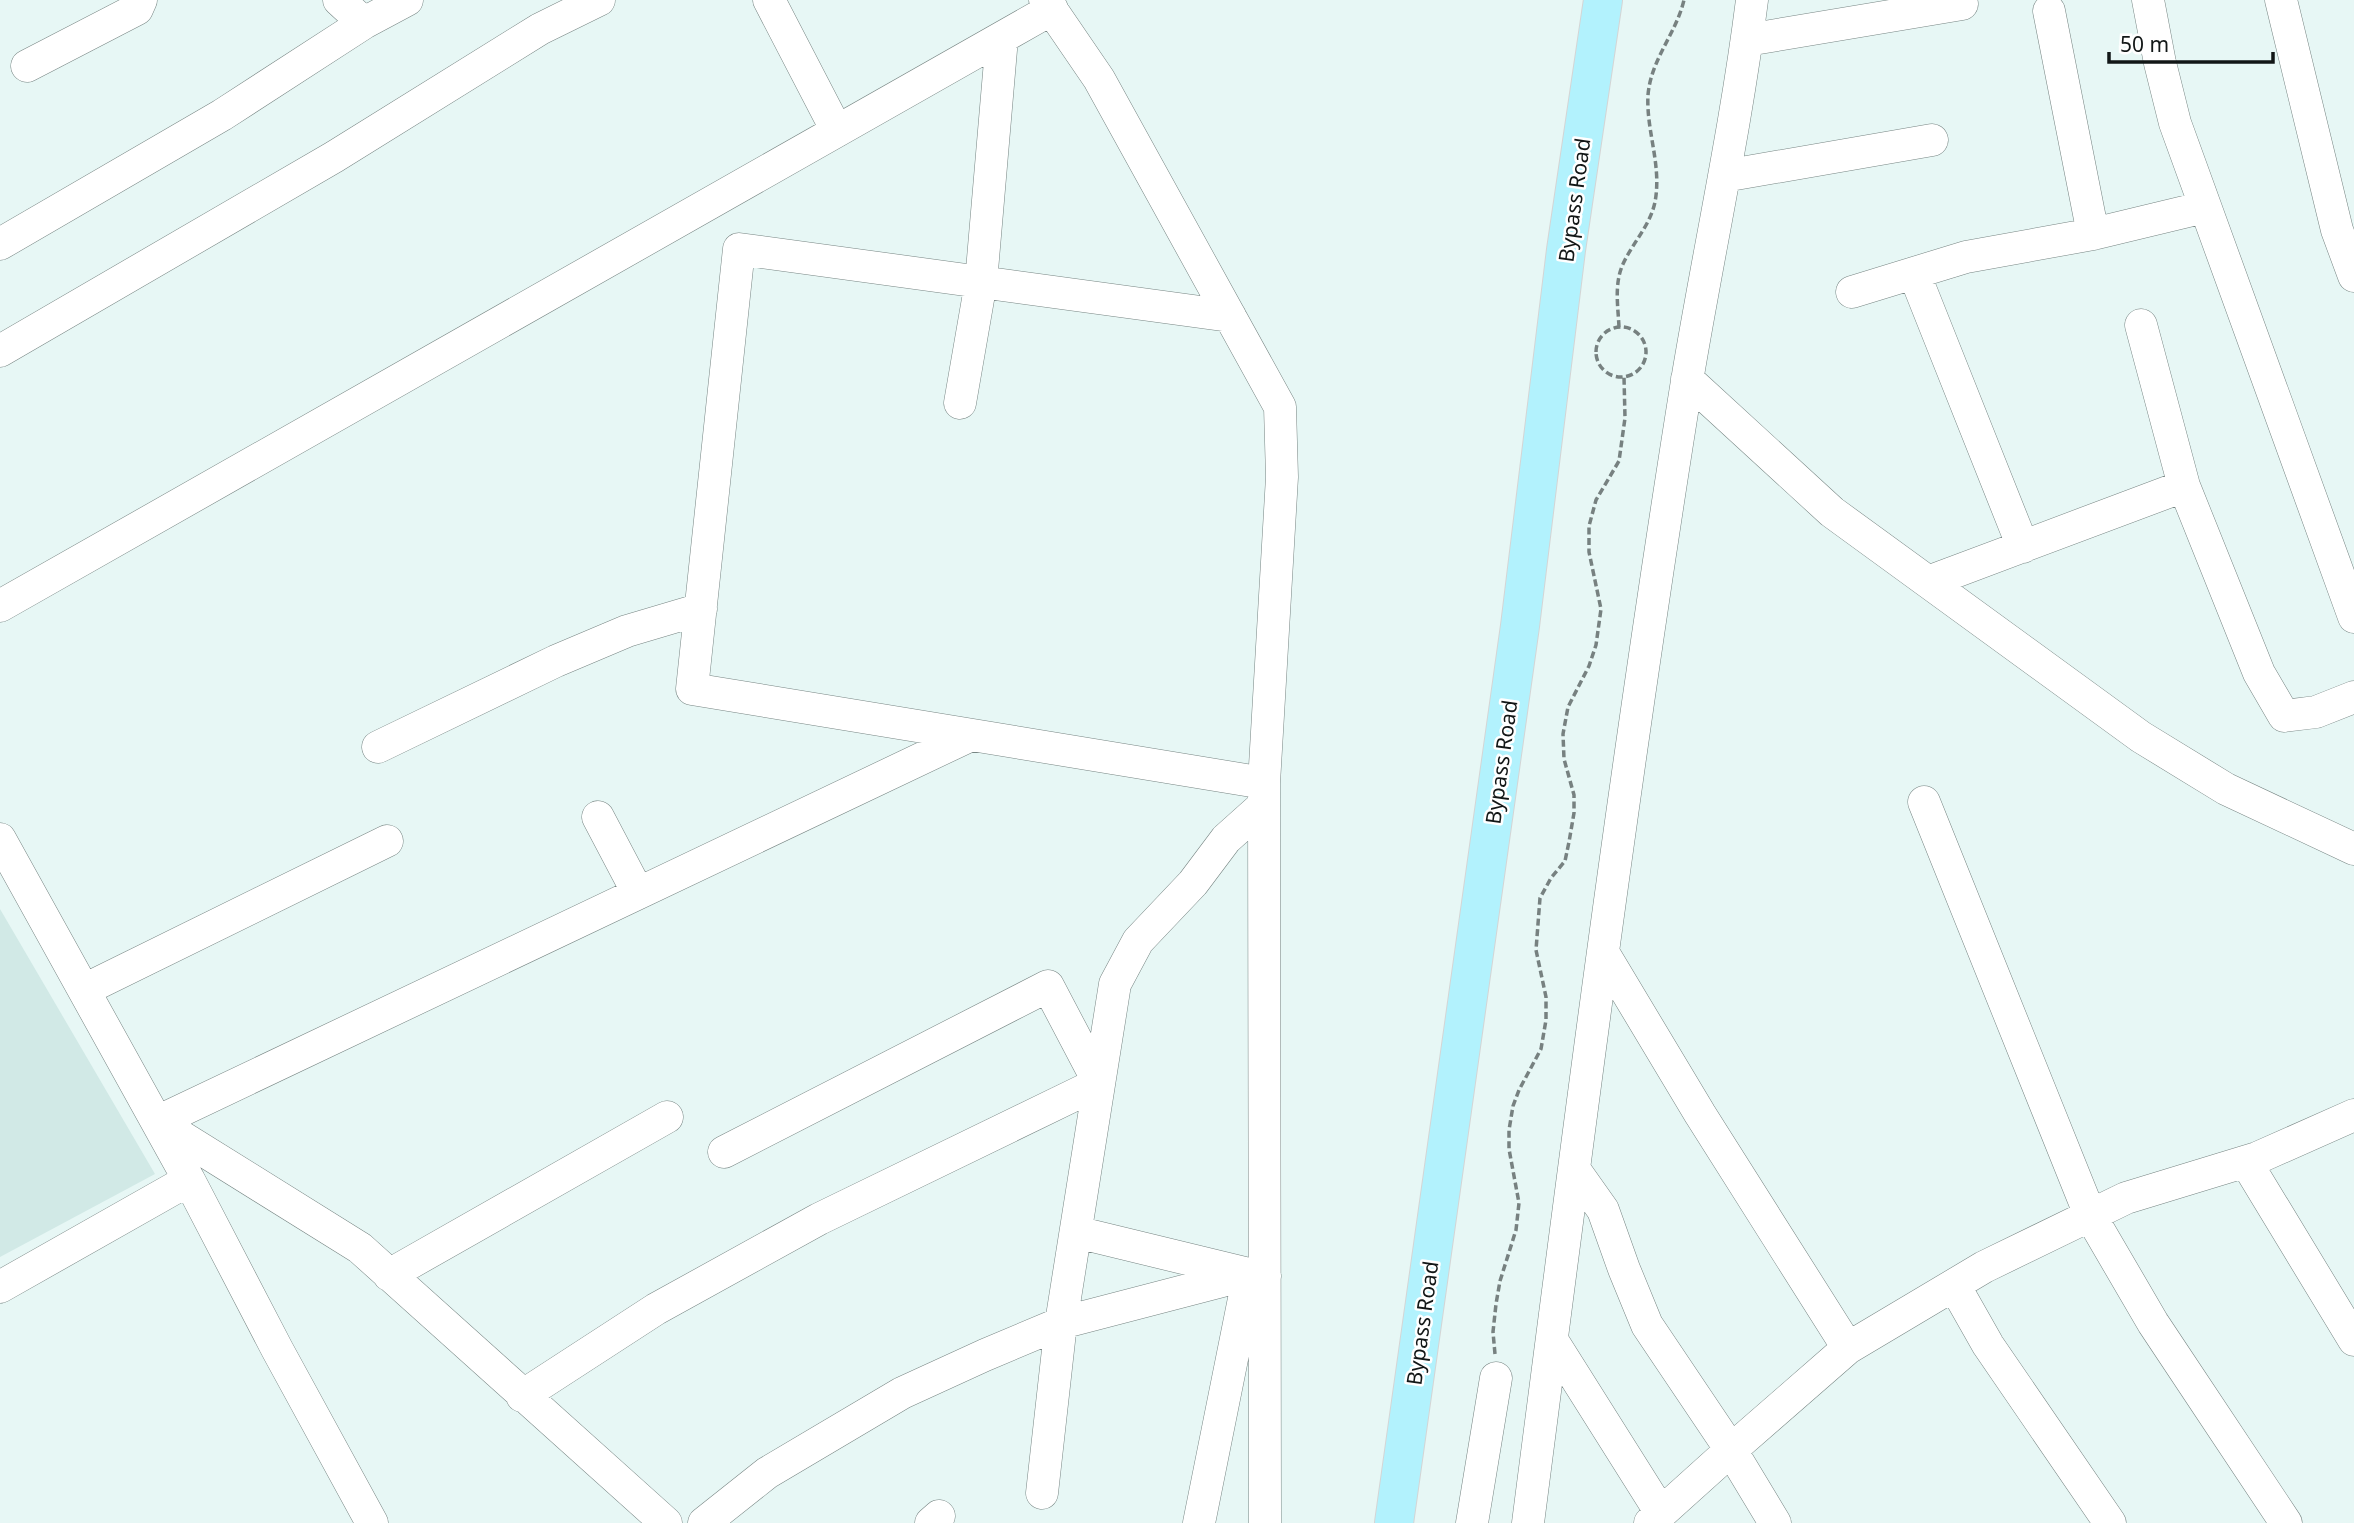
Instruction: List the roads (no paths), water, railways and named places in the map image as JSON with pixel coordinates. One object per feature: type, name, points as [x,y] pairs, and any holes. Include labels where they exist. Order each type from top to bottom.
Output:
[{"type":"main road","name":"Bypass Road","points":[[1394,1523],[1520,626],[1566,250],[1603,0]]},
{"type":"street","points":[[27,66],[137,9],[141,0]]},
{"type":"street","points":[[339,0],[364,23]]},
{"type":"street","points":[[0,244],[222,115],[364,23],[407,0]]},
{"type":"street","points":[[0,351],[334,156],[540,29],[599,0]]},
{"type":"street","points":[[769,0],[837,131]]},
{"type":"street","points":[[1528,1523],[1574,1168],[1688,379],[1752,0]]},
{"type":"street","points":[[2148,0],[2175,123],[2354,617]]},
{"type":"street","points":[[2281,0],[2337,230],[2354,276]]},
{"type":"street","points":[[1747,40],[1962,4]]},
{"type":"street","points":[[0,606],[1002,38],[1049,5],[1098,79],[1280,407],[1282,477],[1264,794],[1257,1275],[1265,1523]]},
{"type":"street","points":[[2049,11],[2093,233]]},
{"type":"street","points":[[960,403],[981,282],[1002,38]]},
{"type":"street","points":[[1724,176],[1932,140]]},
{"type":"street","points":[[1852,292],[1966,257],[2093,233],[2205,207]]},
{"type":"street","points":[[1230,316],[739,249],[692,690],[969,736],[1264,794]]},
{"type":"street","points":[[1914,273],[2023,547]]},
{"type":"street","points":[[2141,325],[2183,486],[2259,673],[2284,716],[2316,712],[2354,697]]},
{"type":"street","points":[[1688,379],[1832,512],[2141,737],[2226,789],[2354,849]]},
{"type":"street","points":[[1928,582],[2183,486]]},
{"type":"street","points":[[378,747],[556,661],[627,631],[701,609]]},
{"type":"street","points":[[157,1122],[969,736]]},
{"type":"street","points":[[1042,1493],[1061,1323],[1115,984],[1138,941],[1193,883],[1264,794]]},
{"type":"street","points":[[1924,802],[2090,1215],[2152,1323],[2286,1523]]},
{"type":"street","points":[[598,817],[638,893]]},
{"type":"street","points":[[0,839],[189,1180],[372,1523]]},
{"type":"street","points":[[84,990],[387,841]]},
{"type":"street","points":[[1604,954],[1700,1114],[1848,1349]]},
{"type":"street","points":[[724,1152],[1048,986],[1099,1083]]},
{"type":"street","points":[[522,1395],[656,1309],[819,1219],[1099,1083]]},
{"type":"street","points":[[1552,1340],[1656,1518],[1848,1349],[1984,1267],[2126,1198],[2246,1162],[2354,1115]]},
{"type":"street","points":[[389,1275],[667,1117]]},
{"type":"street","points":[[157,1122],[360,1248],[666,1523]]},
{"type":"street","points":[[2246,1162],[2354,1340]]},
{"type":"street","points":[[1574,1168],[1603,1210],[1623,1269],[1647,1325],[1731,1450],[1775,1523]]},
{"type":"street","points":[[0,1287],[189,1180]]},
{"type":"street","points":[[1076,1232],[1257,1275]]},
{"type":"street","points":[[704,1523],[767,1473],[902,1393],[1061,1323],[1257,1275]]},
{"type":"street","points":[[1199,1523],[1257,1275]]},
{"type":"street","points":[[1954,1285],[1989,1345],[2110,1523]]},
{"type":"street","points":[[1472,1523],[1496,1378]]}]
